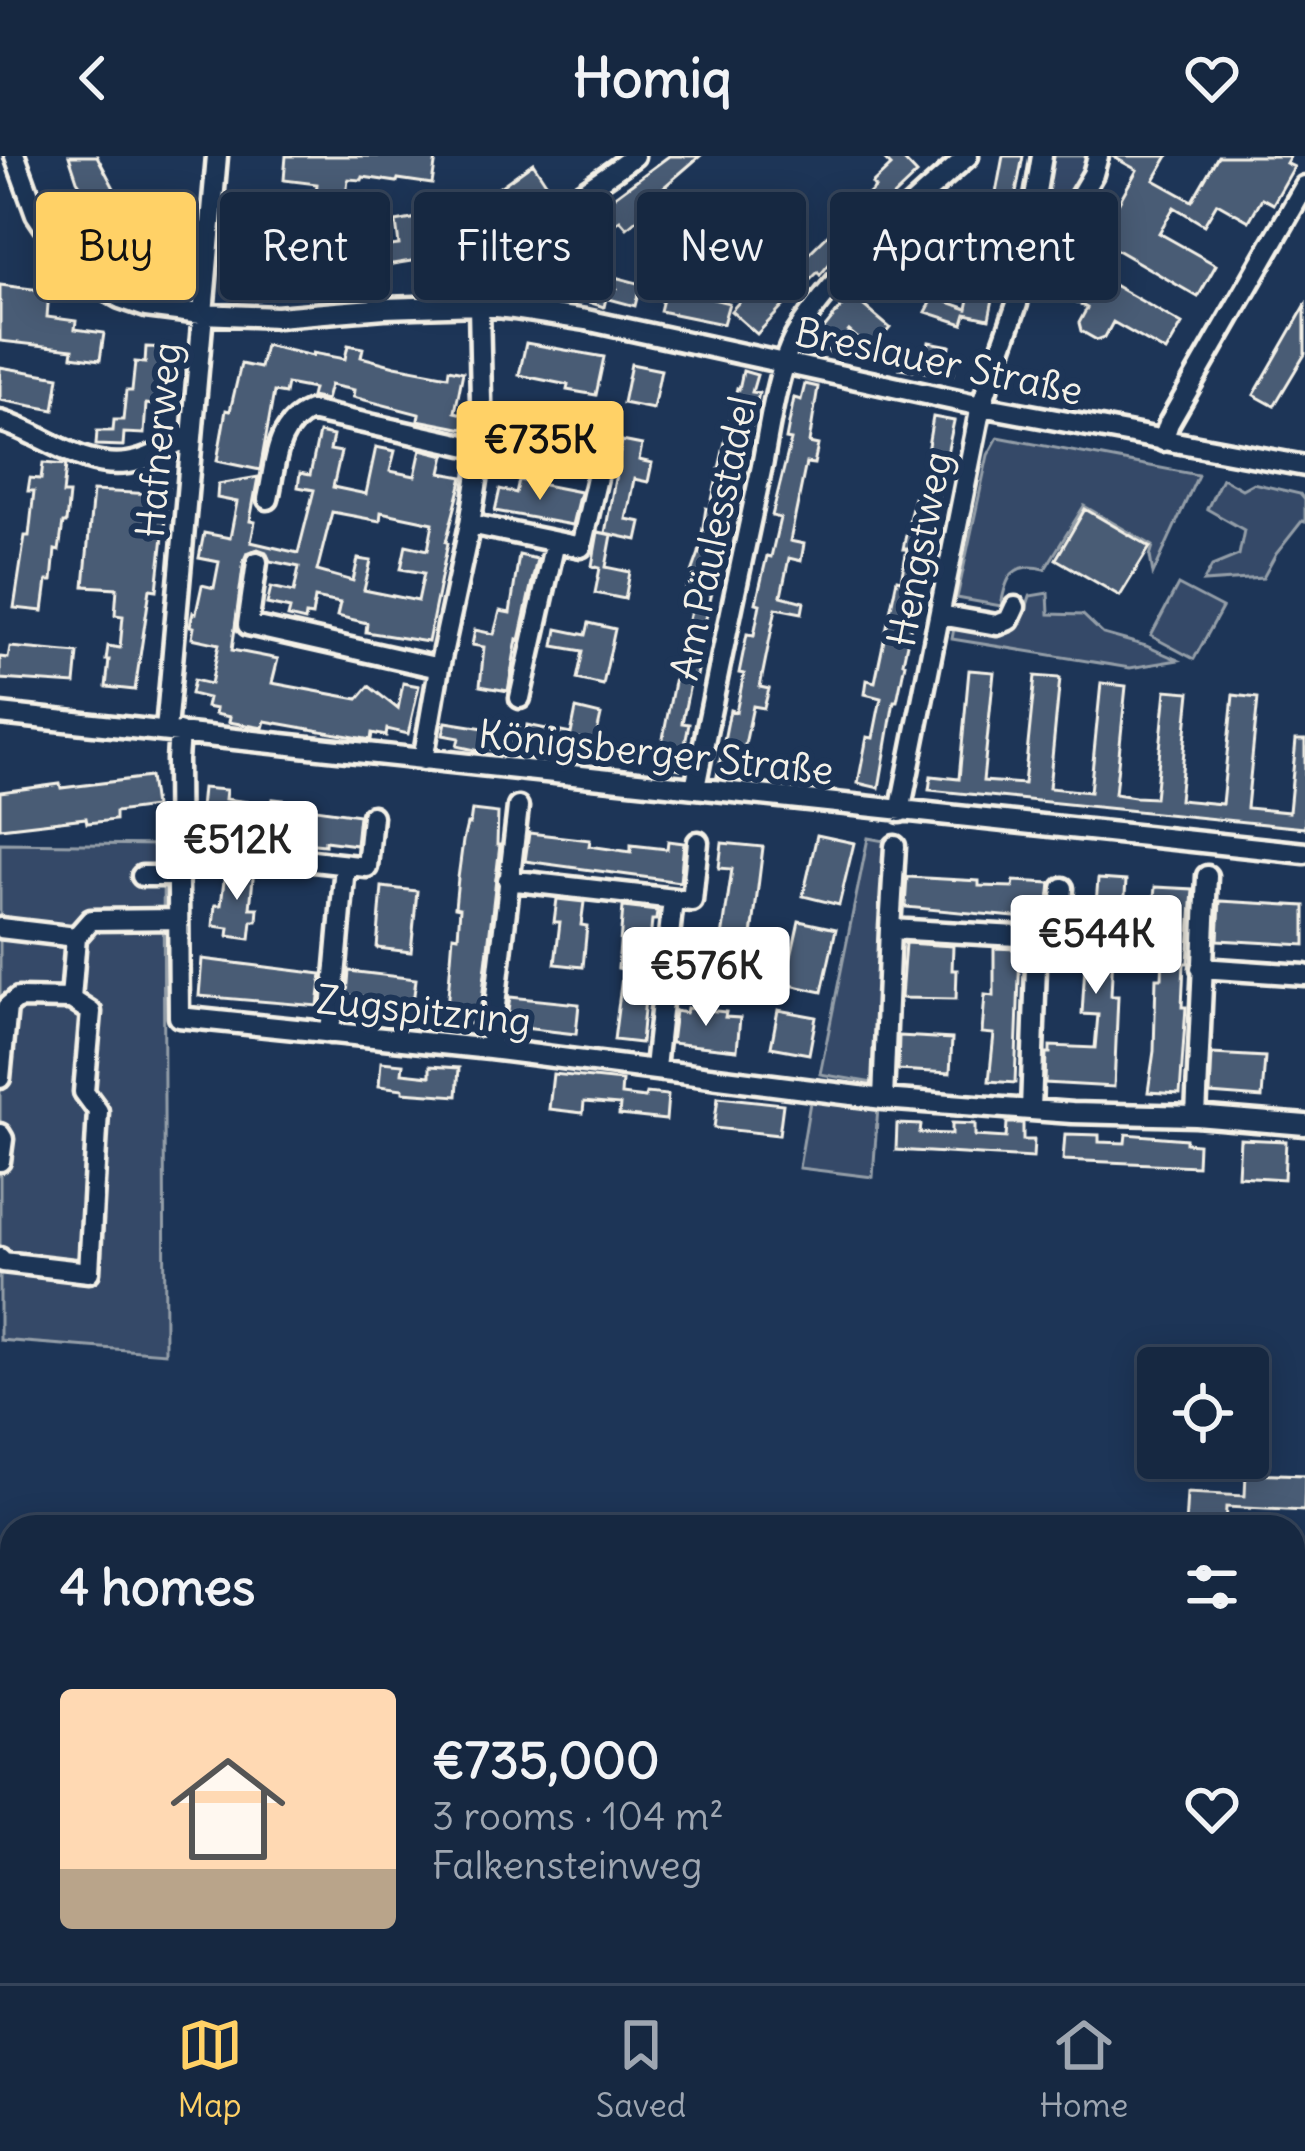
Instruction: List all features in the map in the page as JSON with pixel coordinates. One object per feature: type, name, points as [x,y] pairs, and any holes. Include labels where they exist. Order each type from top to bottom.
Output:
[{"type":"street","name":"Breslauer Straße","points":[[15,156],[46,233],[87,277],[134,303],[201,314],[309,316],[479,305],[586,320],[981,406],[1305,466]]},
{"type":"street","name":"Hafnerweg","points":[[172,731],[191,435],[217,156]]},
{"type":"street","points":[[423,760],[482,449],[479,305],[486,284],[510,249],[634,156]]},
{"type":"street","name":"Am Päulesstadel","points":[[695,788],[785,363],[795,336],[875,240],[968,156]]},
{"type":"street","name":"Hengstweg","points":[[900,812],[981,406],[1017,304],[1042,156]]},
{"type":"street","name":"Hengstweg","points":[[1017,304],[1085,189],[1098,156]]},
{"type":"street","points":[[1163,441],[1169,423],[1210,366],[1254,289],[1305,186]]},
{"type":"street","points":[[268,499],[282,434],[294,418],[310,411],[482,449]]},
{"type":"street","points":[[0,421],[108,463],[142,459],[191,435]]},
{"type":"street","points":[[470,524],[580,548],[598,473]]},
{"type":"street","points":[[520,698],[554,542]]},
{"type":"street","points":[[257,562],[248,625],[439,668]]},
{"type":"street","points":[[940,615],[997,625],[1009,620],[1015,607]]},
{"type":"street","name":"Königsberger Straße","points":[[0,714],[1305,853]]},
{"type":"street","name":"Zugspitzring","points":[[172,731],[178,846],[173,1022],[490,1049],[883,1099],[1305,1125]]},
{"type":"street","points":[[490,1049],[518,807]]},
{"type":"street","points":[[178,846],[367,867],[371,816]]},
{"type":"street","points":[[508,880],[692,901],[698,842]]},
{"type":"street","points":[[883,1099],[895,845]]},
{"type":"street","points":[[330,1033],[345,866]]},
{"type":"street","points":[[142,876],[178,876]]},
{"type":"street","points":[[1196,1116],[1207,876]]},
{"type":"street","points":[[890,929],[1059,938],[1063,888]]},
{"type":"street","points":[[655,1068],[673,899]]},
{"type":"street","points":[[71,999],[76,937],[91,920],[178,919]]},
{"type":"street","points":[[0,928],[76,937]]},
{"type":"street","points":[[1031,1110],[1037,937]]},
{"type":"street","points":[[1201,968],[1305,975]]},
{"type":"street","points":[[0,1078],[7,1007],[18,998],[71,999],[91,1012],[84,1092],[98,1111],[89,1272],[0,1258]]},
{"type":"street","points":[[0,1134],[0,1161]]},
{"type":"shaded area","points":[[1054,156],[1088,156],[1086,171],[1072,192],[1047,192]]},
{"type":"shaded area","points":[[998,437],[1198,475],[1153,574],[1153,546],[1084,506],[1045,569],[1025,567],[1012,574],[1001,606],[957,598],[988,455]]},
{"type":"shaded area","points":[[1222,478],[1242,489],[1253,483],[1300,494],[1305,500],[1305,522],[1276,554],[1263,578],[1203,582],[1212,566],[1239,555],[1244,530],[1207,509]]},
{"type":"shaded area","points":[[1178,585],[1222,608],[1194,659],[1151,636]]},
{"type":"shaded area","points":[[1048,593],[1049,614],[1083,615],[1103,634],[1178,660],[1130,668],[952,639],[954,628],[994,635],[1011,632],[1030,596]]},
{"type":"shaded area","points":[[868,838],[890,842],[873,1083],[820,1074]]},
{"type":"shaded area","points":[[0,843],[163,845],[165,1353],[0,1340]]},
{"type":"shaded area","points":[[811,1096],[878,1106],[873,1177],[799,1168]]},
{"type":"building","points":[[69,156],[97,156],[116,192],[85,192]]},
{"type":"building","points":[[286,156],[436,158],[432,184],[363,177],[348,179],[347,192],[316,192],[317,184],[284,180]]},
{"type":"building","points":[[669,156],[700,156],[664,187],[668,192],[637,192],[637,220],[627,228],[620,220],[613,225],[613,197]]},
{"type":"building","points":[[881,156],[900,156],[917,174],[898,192],[871,192],[872,184],[891,166]]},
{"type":"building","points":[[1003,156],[1023,156],[1016,192],[996,192]]},
{"type":"building","points":[[1112,156],[1168,156],[1154,180],[1192,201],[1218,156],[1290,156],[1286,163],[1294,167],[1273,204],[1262,198],[1249,221],[1217,203],[1204,225],[1174,207],[1159,233],[1216,265],[1198,297],[1118,251],[1118,204],[1137,170]]},
{"type":"building","points":[[533,163],[552,192],[481,192],[497,189]]},
{"type":"building","points":[[414,219],[414,261],[390,264],[390,246],[399,245],[396,222]]},
{"type":"building","points":[[830,232],[830,263],[820,275],[811,279],[806,275],[806,256]]},
{"type":"building","points":[[613,277],[637,283],[635,306],[613,300]]},
{"type":"building","points":[[0,285],[36,289],[36,300],[48,300],[47,317],[76,321],[75,329],[104,333],[100,360],[72,356],[73,349],[0,341]]},
{"type":"building","points":[[1118,288],[1182,324],[1166,352],[1113,322],[1105,337],[1097,340],[1081,331],[1079,323],[1087,308],[1073,300],[1118,300]]},
{"type":"building","points":[[663,300],[729,303],[723,324],[660,311]]},
{"type":"building","points":[[741,300],[789,300],[757,334],[731,311]]},
{"type":"building","points":[[847,300],[857,300],[890,328],[871,350],[849,331],[831,353],[815,340]]},
{"type":"building","points":[[932,300],[967,309],[969,300],[993,300],[989,319],[966,314],[963,324],[926,312]]},
{"type":"building","points":[[1305,306],[1305,354],[1274,406],[1254,395]]},
{"type":"building","points":[[929,342],[950,346],[946,369],[952,376],[900,368],[908,351],[926,360]]},
{"type":"building","points":[[526,343],[604,357],[596,395],[519,375]]},
{"type":"building","points":[[265,345],[345,359],[348,345],[363,348],[361,357],[395,366],[448,376],[449,369],[463,372],[455,412],[467,415],[464,429],[418,420],[419,414],[353,397],[354,390],[330,385],[326,400],[311,397],[313,389],[287,384],[285,394],[274,392],[260,470],[217,461],[241,364],[260,368]]},
{"type":"building","points":[[146,347],[169,348],[159,406],[146,404],[144,434],[124,433],[123,446],[96,445],[97,431],[113,431],[114,420],[123,420],[135,362],[145,363]]},
{"type":"building","points":[[631,364],[661,370],[653,409],[623,403]]},
{"type":"building","points":[[0,367],[59,377],[54,410],[0,400]]},
{"type":"building","points":[[743,371],[757,375],[752,392],[759,393],[750,432],[745,431],[731,513],[723,512],[714,556],[720,558],[704,641],[682,723],[689,724],[680,769],[658,764],[692,606],[681,603],[699,553],[706,508],[710,509]]},
{"type":"building","points":[[805,384],[818,387],[809,443],[818,445],[814,464],[806,463],[790,541],[804,544],[801,561],[789,558],[781,596],[804,602],[802,613],[776,608],[760,687],[769,689],[764,708],[753,706],[738,779],[717,776],[730,710],[736,712],[747,634],[754,635],[760,604],[756,603],[780,518],[772,516],[791,440],[786,439],[794,398],[801,400]]},
{"type":"building","points":[[523,411],[548,417],[540,452],[530,449],[529,455],[513,452],[515,445],[500,442],[503,427],[518,431]]},
{"type":"building","points":[[933,417],[954,421],[926,553],[922,553],[916,583],[920,584],[879,788],[858,783],[881,698],[865,694],[867,680],[875,682],[897,579],[901,580],[907,549],[903,549],[914,497],[919,498]]},
{"type":"building","points":[[575,428],[602,434],[596,460],[569,458]]},
{"type":"building","points":[[319,433],[333,436],[330,450],[341,452],[333,487],[366,494],[376,447],[395,451],[390,471],[415,476],[421,449],[445,455],[441,473],[463,477],[428,642],[366,632],[367,623],[337,616],[340,603],[315,598],[312,616],[306,615],[305,621],[288,617],[290,609],[267,604],[271,587],[294,592],[299,567],[270,561],[258,549],[247,553],[244,560],[232,650],[278,659],[272,683],[358,699],[369,686],[398,709],[403,683],[419,686],[408,734],[387,729],[386,736],[372,733],[371,740],[265,721],[263,728],[229,722],[230,717],[206,707],[208,698],[191,694],[194,680],[211,684],[219,644],[192,638],[194,627],[190,626],[202,585],[214,588],[219,562],[199,558],[204,533],[230,538],[237,502],[217,498],[218,484],[258,477],[251,542],[298,553],[314,490],[298,487],[300,473],[310,475]],"holes":[[[332,512],[380,521],[381,512],[433,523],[428,550],[406,545],[401,569],[424,573],[418,601],[364,590],[371,561],[358,559],[353,581],[317,571]]]},
{"type":"building","points":[[622,441],[642,445],[639,460],[652,463],[648,482],[634,479],[626,519],[641,522],[637,540],[605,533]]},
{"type":"building","points":[[43,463],[66,465],[63,494],[69,494],[43,611],[14,608],[25,536],[29,536],[34,491],[28,491],[30,478],[41,479]]},
{"type":"building","points":[[519,480],[580,492],[572,525],[495,511],[500,489],[516,493]]},
{"type":"building","points":[[155,484],[168,486],[167,500],[157,590],[150,589],[135,690],[106,687],[108,646],[120,648],[123,616],[115,615],[117,588],[84,586],[93,491],[154,494]]},
{"type":"building","points":[[1085,509],[1150,547],[1120,596],[1056,559]]},
{"type":"building","points":[[598,532],[612,535],[606,567],[630,572],[625,599],[595,593],[600,568],[592,566]]},
{"type":"building","points":[[519,555],[537,559],[508,691],[480,686],[484,647],[472,645],[475,630],[494,634],[500,611],[510,613]]},
{"type":"building","points":[[589,623],[615,629],[603,685],[577,679],[583,651],[554,646],[557,629],[586,635]]},
{"type":"building","points":[[10,647],[78,653],[75,684],[0,679],[0,657],[8,658]]},
{"type":"building","points":[[969,670],[994,672],[983,781],[1024,784],[1035,676],[1060,678],[1049,788],[1090,792],[1101,683],[1126,686],[1115,794],[1135,797],[1155,798],[1166,690],[1190,692],[1179,800],[1222,804],[1233,695],[1258,698],[1247,808],[1289,812],[1296,740],[1305,740],[1305,828],[929,790],[931,776],[959,779]]},
{"type":"building","points":[[576,709],[601,715],[595,742],[577,738],[572,756],[486,748],[484,752],[457,746],[459,738],[443,735],[446,722],[490,729],[526,730],[527,725],[571,734]]},
{"type":"building","points":[[150,777],[154,807],[115,812],[115,820],[87,823],[86,818],[0,828],[0,792]]},
{"type":"building","points":[[202,788],[226,790],[225,799],[272,805],[273,799],[294,801],[294,806],[359,815],[356,845],[198,829]]},
{"type":"building","points":[[472,810],[498,813],[500,845],[479,1025],[446,1021],[453,935],[458,936],[458,878]]},
{"type":"building","points":[[529,833],[590,840],[589,846],[631,852],[631,845],[667,849],[668,841],[684,843],[680,882],[525,861]]},
{"type":"building","points":[[817,835],[854,843],[839,905],[803,896]]},
{"type":"building","points":[[722,843],[763,847],[746,984],[708,979],[710,963],[718,964],[732,869],[719,868]]},
{"type":"building","points":[[226,865],[254,868],[250,908],[258,908],[250,939],[228,936],[229,928],[213,926]]},
{"type":"building","points":[[907,877],[979,881],[979,886],[1051,883],[1047,920],[905,907]]},
{"type":"building","points":[[1098,879],[1126,881],[1121,951],[1113,950],[1111,996],[1118,996],[1114,1087],[1045,1083],[1050,1046],[1095,1048],[1098,1015],[1082,1014],[1088,917],[1095,917]]},
{"type":"building","points":[[382,887],[417,891],[411,952],[377,948]]},
{"type":"building","points":[[1155,887],[1193,889],[1188,963],[1184,963],[1180,1094],[1148,1092],[1164,931],[1163,910],[1153,909]]},
{"type":"building","points":[[557,899],[584,902],[583,967],[555,964],[560,922],[554,922]]},
{"type":"building","points":[[1220,901],[1305,906],[1305,945],[1218,940]]},
{"type":"building","points":[[623,907],[657,911],[652,920],[641,1043],[614,1040],[623,969],[618,968]]},
{"type":"building","points":[[799,921],[836,929],[822,992],[785,984]]},
{"type":"building","points":[[905,943],[953,946],[956,999],[901,998]]},
{"type":"building","points":[[994,948],[1020,953],[1015,1083],[989,1081],[994,1034],[982,1033],[985,995],[994,996]]},
{"type":"building","points":[[202,959],[322,974],[318,1006],[199,996]]},
{"type":"building","points":[[349,971],[416,979],[413,1003],[347,995]]},
{"type":"building","points":[[510,997],[579,1004],[576,1034],[506,1026]]},
{"type":"building","points":[[687,1008],[740,1018],[737,1050],[671,1043],[675,1011],[686,1013]]},
{"type":"building","points":[[778,1010],[816,1017],[809,1054],[771,1047]]},
{"type":"building","points":[[899,1036],[952,1039],[950,1073],[898,1070]]},
{"type":"building","points":[[1212,1054],[1265,1057],[1262,1098],[1210,1094]]},
{"type":"building","points":[[381,1062],[403,1064],[402,1073],[430,1076],[430,1066],[459,1068],[457,1096],[379,1086]]},
{"type":"building","points":[[553,1074],[622,1081],[621,1095],[668,1095],[666,1120],[619,1115],[620,1105],[584,1102],[583,1113],[549,1109]]},
{"type":"building","points":[[718,1097],[783,1104],[779,1135],[714,1128]]},
{"type":"building","points":[[952,1123],[975,1124],[975,1136],[1006,1138],[1007,1123],[1023,1123],[1023,1140],[1034,1140],[1033,1158],[896,1150],[897,1124],[921,1125],[920,1133],[952,1134]]},
{"type":"building","points":[[1065,1134],[1099,1135],[1099,1142],[1125,1143],[1126,1134],[1186,1139],[1186,1143],[1198,1144],[1197,1166],[1063,1160]]},
{"type":"building","points":[[1240,1139],[1286,1141],[1284,1179],[1238,1176]]},
{"type":"building","points":[[1269,1474],[1305,1475],[1304,1511],[1226,1507],[1226,1515],[1186,1515],[1187,1493],[1245,1496],[1246,1479],[1269,1479]]}]
